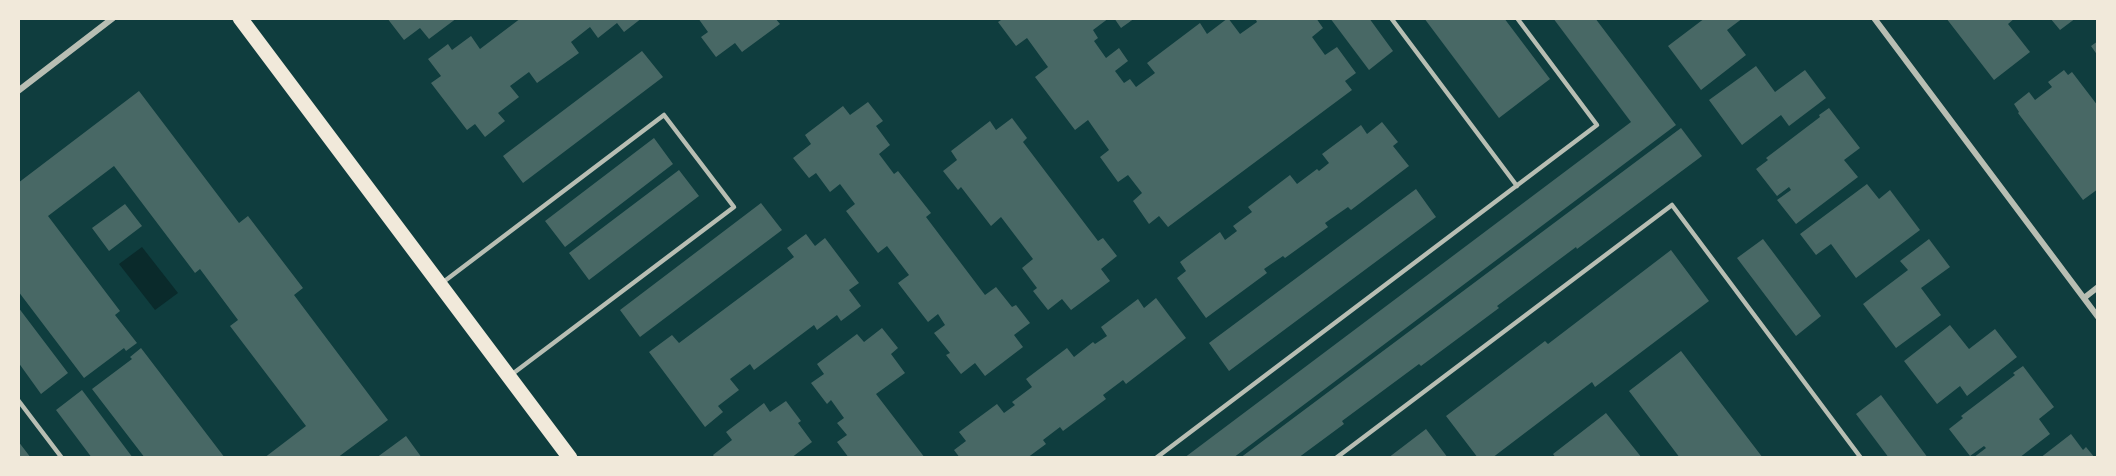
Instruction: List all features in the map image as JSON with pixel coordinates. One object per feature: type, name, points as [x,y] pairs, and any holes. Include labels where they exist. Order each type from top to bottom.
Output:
[{"type":"main road","points":[[240,18],[570,458]]},
{"type":"street","points":[[18,91],[113,18]]},
{"type":"street","points":[[1874,18],[2098,317]]},
{"type":"street","points":[[2084,298],[2098,287]]},
{"type":"lane","points":[[1391,18],[1516,186]]},
{"type":"lane","points":[[1156,458],[1597,125],[1517,18]]},
{"type":"lane","points":[[440,285],[664,115],[734,207],[509,377]]},
{"type":"lane","points":[[1336,458],[1672,205],[1861,458]]},
{"type":"lane","points":[[18,400],[62,458]]},
{"type":"water","points":[[142,247],[178,293],[155,310],[119,264]]},
{"type":"building","points":[[387,18],[457,18],[429,39],[420,28],[404,40]]},
{"type":"building","points":[[521,18],[642,18],[624,32],[617,23],[598,38],[590,27],[571,42],[579,53],[537,83],[529,72],[510,86],[519,97],[498,113],[505,121],[485,137],[475,124],[467,130],[431,83],[441,76],[428,59],[448,44],[452,50],[471,36],[480,49]]},
{"type":"building","points":[[698,18],[775,18],[780,24],[742,52],[735,43],[716,57],[701,37],[708,32]]},
{"type":"building","points":[[1004,18],[1109,18],[1093,30],[1098,38],[1094,41],[1106,58],[1119,48],[1128,61],[1115,71],[1124,83],[1130,79],[1136,87],[1155,73],[1147,63],[1200,23],[1207,34],[1228,18],[1240,34],[1257,22],[1255,18],[1316,18],[1323,28],[1312,37],[1325,55],[1337,47],[1356,73],[1345,81],[1352,90],[1168,227],[1159,216],[1149,224],[1133,201],[1142,193],[1128,175],[1118,182],[1100,157],[1109,150],[1088,120],[1075,130],[1035,77],[1048,67],[1027,38],[1016,46],[998,22]]},
{"type":"building","points":[[1114,18],[1135,18],[1121,28]]},
{"type":"building","points":[[1330,18],[1369,18],[1393,51],[1369,70]]},
{"type":"building","points":[[1424,18],[1504,18],[1550,79],[1499,118]]},
{"type":"building","points":[[1553,18],[1595,18],[1676,125],[1233,458],[1184,458],[1631,122]]},
{"type":"building","points":[[1705,18],[1743,18],[1727,30],[1746,55],[1701,90],[1668,46]]},
{"type":"building","points":[[1946,18],[2015,18],[2008,24],[2030,52],[1994,80]]},
{"type":"building","points":[[2050,18],[2076,18],[2060,30]]},
{"type":"building","points":[[2098,41],[2098,56],[2091,46]]},
{"type":"building","points":[[642,51],[663,77],[523,183],[503,156]]},
{"type":"building","points":[[1756,66],[1775,92],[1805,70],[1826,98],[1789,126],[1781,115],[1742,145],[1709,100]]},
{"type":"building","points":[[2064,70],[2068,75],[2072,72],[2098,106],[2098,189],[2083,200],[2018,113],[2014,104],[2029,92],[2035,100],[2052,87],[2048,82]]},
{"type":"building","points":[[139,91],[239,223],[248,216],[303,288],[294,295],[388,420],[337,458],[264,458],[306,426],[230,326],[238,320],[200,269],[195,273],[114,166],[48,216],[120,311],[115,315],[137,343],[126,351],[124,348],[84,378],[18,291],[18,183]]},
{"type":"building","points":[[868,102],[883,121],[876,126],[890,145],[879,154],[894,174],[898,171],[931,213],[926,217],[985,295],[996,287],[1012,307],[1016,305],[1030,323],[1014,335],[1023,347],[985,376],[975,363],[961,374],[946,355],[950,353],[934,333],[945,325],[938,314],[928,322],[898,283],[909,275],[887,246],[878,253],[846,211],[855,204],[840,184],[830,192],[816,173],[809,178],[793,158],[811,144],[805,135],[843,106],[850,115]]},
{"type":"building","points":[[1829,108],[1860,148],[1844,160],[1858,177],[1796,224],[1777,200],[1791,190],[1789,187],[1777,196],[1756,169],[1768,160],[1766,158]]},
{"type":"building","points":[[1012,118],[1027,138],[1023,142],[1098,241],[1103,238],[1117,256],[1101,269],[1110,281],[1071,310],[1062,299],[1048,310],[1033,291],[1037,288],[1022,268],[1033,259],[1001,217],[991,226],[961,187],[958,190],[943,171],[957,160],[951,151],[990,121],[996,130]]},
{"type":"building","points":[[1382,122],[1398,142],[1393,146],[1409,166],[1351,210],[1348,207],[1325,223],[1328,227],[1285,258],[1283,256],[1264,269],[1267,273],[1206,318],[1177,278],[1186,271],[1180,262],[1220,232],[1225,240],[1237,231],[1233,226],[1252,212],[1248,207],[1290,175],[1297,184],[1317,169],[1319,171],[1329,163],[1322,154],[1361,125],[1367,134]]},
{"type":"building","points":[[1681,128],[1702,156],[1497,306],[1499,308],[1421,366],[1419,364],[1342,421],[1344,424],[1298,458],[1240,458]]},
{"type":"building","points":[[654,138],[673,164],[565,247],[545,221]]},
{"type":"building","points":[[679,170],[699,196],[589,280],[569,253]]},
{"type":"building","points":[[1867,184],[1879,199],[1890,190],[1920,230],[1856,278],[1831,244],[1816,255],[1800,234]]},
{"type":"building","points":[[1416,189],[1436,217],[1229,371],[1209,343]]},
{"type":"building","points":[[761,203],[782,230],[640,337],[620,310]]},
{"type":"building","points":[[125,204],[142,226],[109,251],[92,228]]},
{"type":"building","points":[[806,234],[815,246],[825,238],[859,283],[849,290],[861,306],[841,321],[837,315],[817,330],[814,325],[754,370],[750,364],[730,379],[739,390],[718,406],[723,412],[705,427],[649,352],[672,335],[679,343],[794,257],[787,248]]},
{"type":"building","points":[[1763,239],[1821,316],[1796,336],[1737,258]]},
{"type":"building","points":[[1929,239],[1950,267],[1921,288],[1941,315],[1896,348],[1863,304],[1908,270],[1900,261]]},
{"type":"building","points":[[1671,250],[1709,301],[1595,387],[1592,382],[1492,458],[1478,458],[1446,416],[1545,341],[1548,344]]},
{"type":"building","points":[[1156,298],[1186,338],[1126,384],[1123,380],[1103,395],[1106,399],[1063,431],[1060,427],[1043,440],[1046,444],[1027,458],[960,458],[954,450],[966,441],[959,432],[997,404],[1004,413],[1015,405],[1012,402],[1032,387],[1026,379],[1067,348],[1074,357],[1093,342],[1095,344],[1107,336],[1101,327],[1138,299],[1144,308]]},
{"type":"building","points":[[18,307],[68,373],[41,394],[18,362]]},
{"type":"building","points":[[1950,325],[1969,349],[1995,329],[2017,357],[1967,396],[1960,386],[1937,404],[1904,361]]},
{"type":"building","points":[[882,328],[898,348],[891,354],[905,373],[876,394],[925,458],[849,458],[837,442],[847,435],[837,423],[844,418],[831,400],[827,404],[811,383],[824,374],[817,364],[857,334],[864,342]]},
{"type":"building","points":[[141,348],[225,458],[145,458],[92,389],[132,359],[130,357]]},
{"type":"building","points":[[1681,351],[1763,458],[1680,458],[1629,391]]},
{"type":"building","points":[[2023,366],[2054,407],[2039,419],[2050,434],[2019,458],[1973,458],[1986,448],[1984,446],[1970,456],[1949,429],[1963,418],[1961,416],[2015,375],[2013,373]]},
{"type":"building","points":[[82,390],[133,458],[92,458],[56,410]]},
{"type":"building","points":[[1881,395],[1928,458],[1889,458],[1856,414]]},
{"type":"building","points":[[786,401],[801,421],[798,423],[812,442],[791,458],[715,458],[713,455],[732,440],[726,432],[764,403],[770,412]]},
{"type":"building","points":[[1606,413],[1642,458],[1556,458],[1553,454]]},
{"type":"building","points":[[1426,429],[1448,458],[1388,458]]},
{"type":"building","points":[[2071,434],[2083,450],[2086,447],[2095,458],[2040,458]]},
{"type":"building","points":[[406,436],[422,458],[376,458]]},
{"type":"building","points":[[18,441],[31,458],[18,458]]}]
